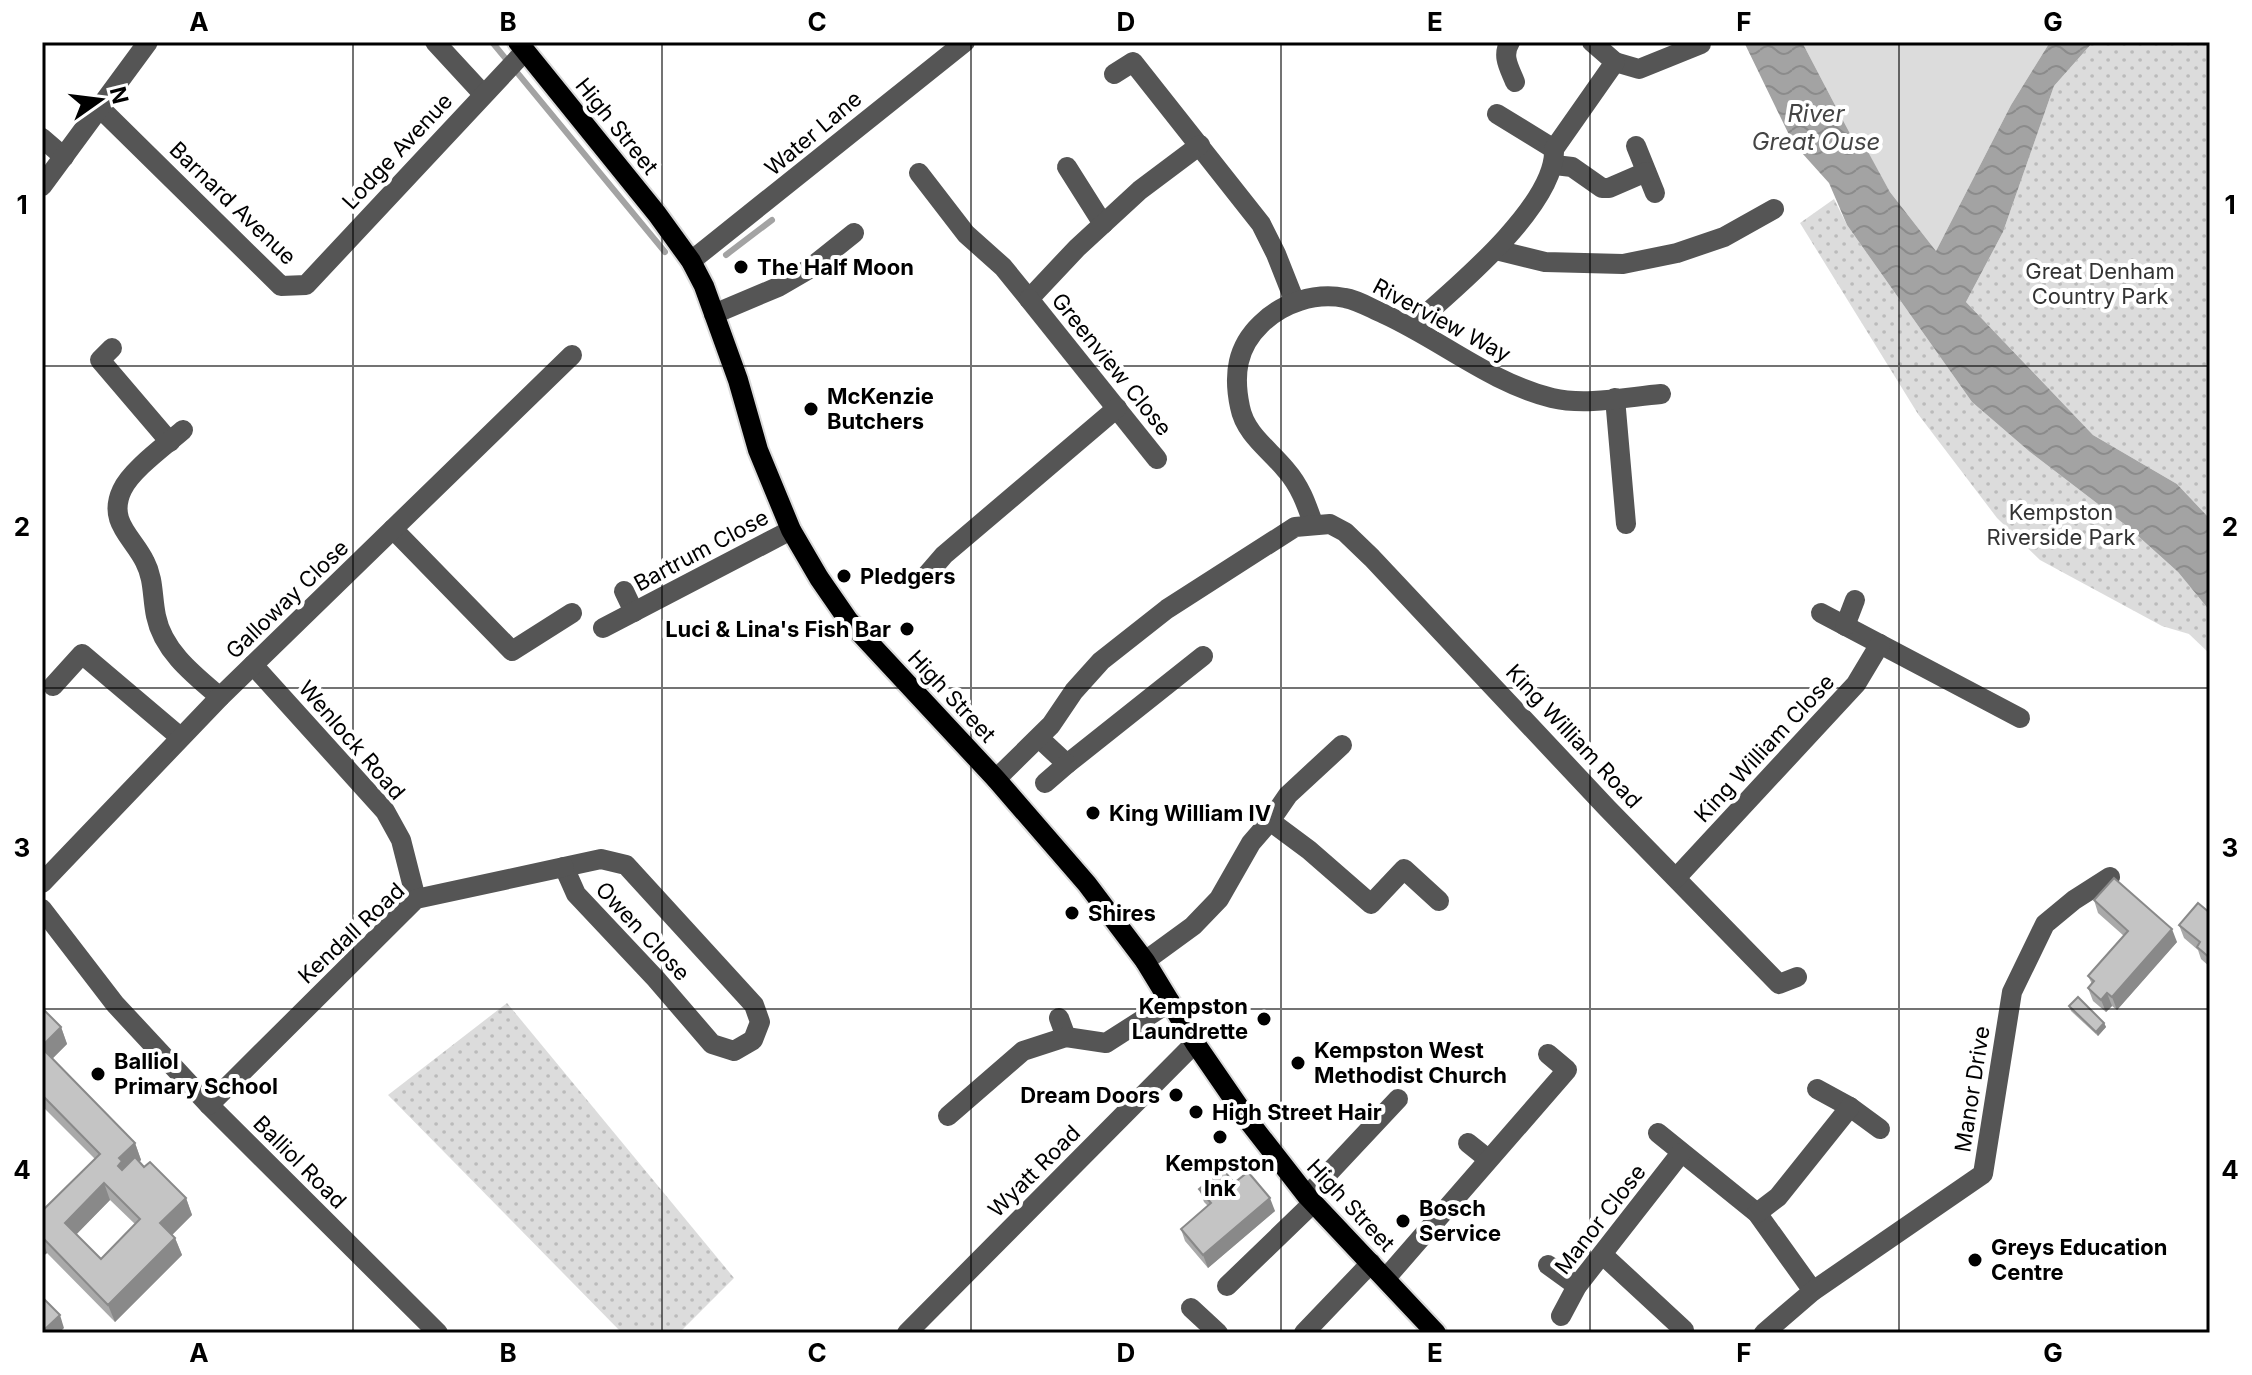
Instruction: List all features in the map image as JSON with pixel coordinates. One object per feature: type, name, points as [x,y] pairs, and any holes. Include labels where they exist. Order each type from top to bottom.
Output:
[{"type":"main road","name":"High Street","points":[[516,56],[657,214],[691,261],[704,286],[758,450],[791,530],[848,620],[996,779],[1087,884],[1145,961],[1195,1043],[1250,1123],[1310,1200],[1436,1333]]},
{"type":"street","points":[[42,186],[148,42]]},
{"type":"street","points":[[435,42],[483,94]]},
{"type":"street","name":"Water Lane","points":[[691,261],[965,42]]},
{"type":"street","points":[[1510,42],[1506,61],[1515,82]]},
{"type":"street","points":[[1592,42],[1615,62],[1639,69],[1701,44]]},
{"type":"street","name":"Lodge Avenue","points":[[306,285],[516,56]]},
{"type":"street","points":[[1114,74],[1133,62],[1200,145],[1261,224],[1295,302]]},
{"type":"street","points":[[1411,327],[1517,227],[1555,157],[1615,62]]},
{"type":"street","name":"Barnard Avenue","points":[[99,107],[281,286],[306,285]]},
{"type":"street","points":[[1497,114],[1602,188],[1646,172]]},
{"type":"street","points":[[42,138],[64,157]]},
{"type":"street","name":"Greenview Close","points":[[1029,299],[1140,190],[1200,145]]},
{"type":"street","points":[[1636,146],[1655,193]]},
{"type":"street","points":[[1067,167],[1103,224]]},
{"type":"street","name":"Greenview Close","points":[[919,173],[966,234],[1003,267],[1157,459]]},
{"type":"street","points":[[1496,250],[1545,262],[1623,264],[1677,253],[1724,237],[1774,209]]},
{"type":"street","points":[[714,314],[809,269],[854,233]]},
{"type":"street","name":"Riverview Way","points":[[1313,523],[1304,495],[1285,468],[1258,442],[1241,412],[1236,386],[1238,360],[1248,336],[1268,317],[1295,302],[1322,296],[1347,298],[1411,327],[1514,386],[1555,399],[1661,394]]},
{"type":"street","points":[[112,348],[100,360],[177,436],[122,488],[117,506],[120,528],[144,559],[152,578],[158,625],[170,648],[189,670],[220,697]]},
{"type":"street","name":"Galloway Close","points":[[42,883],[220,697],[572,355]]},
{"type":"street","points":[[1615,398],[1626,524]]},
{"type":"street","points":[[925,577],[944,555],[1117,408]]},
{"type":"street","points":[[996,779],[1051,725],[1074,691],[1101,661],[1167,609],[1295,527],[1313,523]]},
{"type":"street","name":"King William Road","points":[[1313,523],[1330,524],[1345,532],[1779,984],[1797,977]]},
{"type":"street","points":[[393,529],[512,651],[572,613]]},
{"type":"street","name":"Bartrum Close","points":[[603,628],[791,530]]},
{"type":"street","name":"Bartrum Close","points":[[624,591],[634,612]]},
{"type":"street","points":[[1845,626],[1855,600]]},
{"type":"street","points":[[1821,613],[1880,644],[1988,711],[2020,718]]},
{"type":"street","name":"King William Close","points":[[1676,878],[1856,684],[1880,644]]},
{"type":"street","points":[[53,686],[82,654],[180,737]]},
{"type":"street","points":[[1045,783],[1203,656]]},
{"type":"street","name":"Wenlock Road","points":[[253,665],[385,811],[401,840],[416,899]]},
{"type":"street","points":[[1039,738],[1067,764]]},
{"type":"street","points":[[1145,961],[1193,926],[1219,899],[1251,843],[1288,795],[1342,745]]},
{"type":"street","points":[[1270,821],[1371,904],[1404,869],[1439,901]]},
{"type":"street","name":"Owen Close","points":[[601,859],[626,865],[754,1005],[760,1022],[753,1040],[734,1051],[712,1044],[576,894],[564,867],[601,859]]},
{"type":"street","name":"Kendall Road","points":[[209,1105],[416,899],[564,867]]},
{"type":"street","name":"Manor Drive","points":[[1764,1333],[1813,1291],[1983,1174],[2012,992],[2045,924],[2074,900],[2110,877]]},
{"type":"street","name":"Balliol Road","points":[[42,909],[115,1004],[209,1105],[438,1333]]},
{"type":"street","points":[[948,1116],[1023,1051],[1046,1044],[1062,1028],[1106,1043],[1170,1002]]},
{"type":"street","name":"Wyatt Road","points":[[908,1332],[1195,1043]]},
{"type":"street","points":[[1386,1278],[1567,1070],[1548,1054]]},
{"type":"street","points":[[1817,1089],[1850,1107],[1880,1129]]},
{"type":"street","points":[[1227,1286],[1310,1200],[1398,1099]]},
{"type":"street","points":[[1757,1213],[1778,1197],[1850,1107]]},
{"type":"street","points":[[1658,1133],[1757,1213],[1813,1291]]},
{"type":"street","points":[[1468,1143],[1488,1159]]},
{"type":"street","name":"Manor Close","points":[[1561,1316],[1577,1286],[1681,1153]]},
{"type":"street","points":[[1603,1255],[1684,1330],[1680,1333]]},
{"type":"street","points":[[1306,1331],[1371,1263]]},
{"type":"street","points":[[1548,1265],[1577,1286]]},
{"type":"street","points":[[1191,1308],[1218,1333]]},
{"type":"green space","points":[[1802,42],[2050,42],[2011,105],[1936,251],[1890,192],[1867,151],[1857,147]]},
{"type":"green space","name":"Great Denham Country Park","points":[[2093,42],[2210,42],[2210,519],[2177,484],[2093,435],[1966,302],[2003,232],[2054,86]]},
{"type":"green space","name":"Kempston Riverside Park","points":[[1834,199],[1847,225],[1972,402],[2030,452],[2128,527],[2178,572],[2210,611],[2210,654],[2189,634],[2162,626],[2040,560],[1997,518],[1918,414],[1800,223]]},
{"type":"green space","points":[[507,1003],[734,1278],[679,1333],[622,1333],[388,1095]]},
{"type":"water","name":"River Great Ouse","points":[[1744,42],[1802,42],[1857,147],[1867,150],[1890,192],[1936,251],[2011,105],[2050,42],[2093,42],[2054,86],[2003,232],[1966,302],[2093,435],[2177,484],[2210,519],[2210,611],[2178,572],[2128,527],[2030,452],[1972,402],[1847,225],[1829,183],[1793,143]]},
{"type":"building","points":[[2114,878],[2172,929],[2112,997],[2107,993],[2101,1000],[2088,988],[2094,981],[2088,976],[2128,931],[2094,900]]},
{"type":"building","points":[[2198,903],[2210,913],[2210,958],[2197,947],[2200,942],[2179,925]]},
{"type":"building","points":[[2078,997],[2104,1023],[2096,1032],[2069,1006]]},
{"type":"building","points":[[42,1008],[61,1027],[42,1046]]},
{"type":"building","points":[[42,1048],[135,1143],[119,1158],[122,1161],[118,1166],[122,1170],[135,1157],[144,1167],[150,1162],[186,1198],[160,1223],[175,1238],[108,1305],[42,1237],[42,1211],[100,1154],[42,1095]],"holes":[[[104,1183],[140,1219],[101,1259],[65,1223]]]},
{"type":"building","points":[[1223,1169],[1234,1183],[1248,1172],[1270,1198],[1203,1255],[1181,1229],[1211,1203],[1199,1189]]},
{"type":"building","points":[[42,1297],[60,1315],[42,1332]]},
{"type":"waterway","points":[[492,42],[665,252]]},
{"type":"waterway","points":[[726,255],[772,220]]},
{"type":"place","name":"The Half Moon","points":[[741,267]]},
{"type":"place","name":"McKenzie Butchers","points":[[811,409]]},
{"type":"place","name":"Pledgers","points":[[844,576]]},
{"type":"place","name":"Luci & Lina's Fish Bar","points":[[907,629]]},
{"type":"place","name":"King William IV","points":[[1093,813]]},
{"type":"place","name":"Shires","points":[[1072,913]]},
{"type":"place","name":"Kempston Laundrette","points":[[1264,1019]]},
{"type":"place","name":"Kempston West Methodist Church","points":[[1298,1063]]},
{"type":"place","name":"Balliol Primary School","points":[[98,1074]]},
{"type":"place","name":"Dream Doors","points":[[1176,1095]]},
{"type":"place","name":"High Street Hair","points":[[1196,1112]]},
{"type":"place","name":"Kempston Ink","points":[[1220,1137]]},
{"type":"place","name":"Bosch Service","points":[[1403,1221]]},
{"type":"place","name":"Greys Education Centre","points":[[1975,1260]]}]
